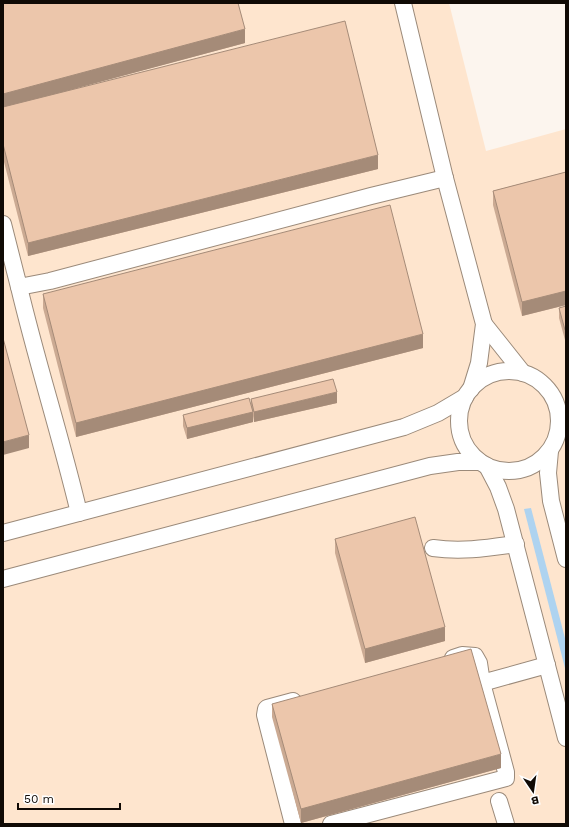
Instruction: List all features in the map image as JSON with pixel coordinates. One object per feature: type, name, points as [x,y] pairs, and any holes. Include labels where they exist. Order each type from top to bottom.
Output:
[{"type":"street","points":[[403,3],[484,324],[479,363],[459,414],[460,433],[467,449],[483,464],[498,487],[506,509],[566,738]]},
{"type":"street","points":[[20,287],[446,178]]},
{"type":"street","points":[[3,224],[35,349],[67,459],[79,513]]},
{"type":"street","points":[[484,324],[523,373]]},
{"type":"street","points":[[3,533],[404,427],[438,413],[468,393],[486,377],[509,372],[523,373],[532,376],[548,389],[553,396],[559,414],[560,424],[557,443],[548,473],[551,501],[566,559]]},
{"type":"street","points":[[548,389],[566,392]]},
{"type":"street","points":[[3,578],[430,466],[458,462],[483,464],[496,470],[516,471],[535,464],[557,443]]},
{"type":"street","points":[[433,548],[468,550],[516,544]]},
{"type":"street","points":[[330,824],[506,778],[506,772],[475,656],[462,656],[440,662]]},
{"type":"street","points":[[482,683],[547,665]]},
{"type":"street","points":[[293,824],[266,719],[266,709],[305,698]]},
{"type":"street","points":[[499,801],[506,824]]},
{"type":"shaded area","points":[[3,3],[449,3],[486,151],[566,129],[566,824],[3,824]]},
{"type":"water","points":[[531,508],[566,642],[566,672],[524,509]]},
{"type":"building","points":[[3,3],[238,3],[245,29],[3,94]]},
{"type":"building","points":[[345,21],[378,155],[28,243],[3,144],[3,107]]},
{"type":"building","points":[[566,172],[566,291],[522,302],[493,191]]},
{"type":"building","points":[[390,205],[423,334],[76,423],[43,294]]},
{"type":"building","points":[[566,306],[566,329],[565,330],[559,308]]},
{"type":"building","points":[[3,338],[29,435],[3,442]]},
{"type":"building","points":[[333,379],[337,392],[254,412],[251,399]]},
{"type":"building","points":[[249,398],[253,412],[187,428],[183,415]]},
{"type":"building","points":[[415,517],[445,627],[365,649],[335,539]]},
{"type":"building","points":[[471,649],[501,754],[301,809],[272,704]]}]
